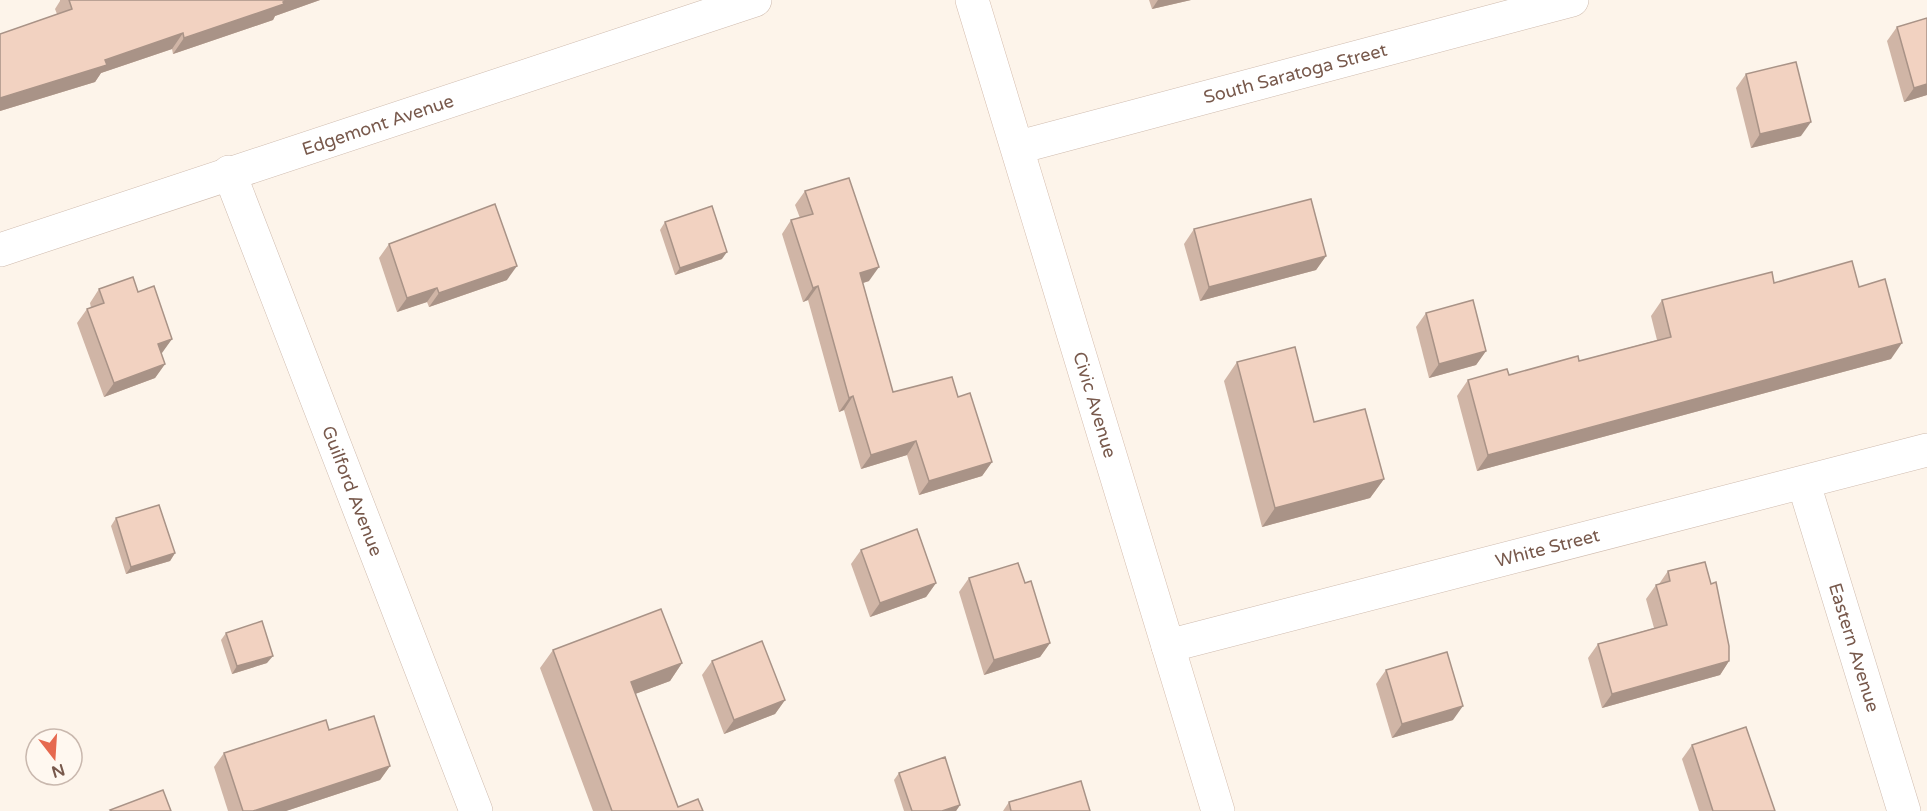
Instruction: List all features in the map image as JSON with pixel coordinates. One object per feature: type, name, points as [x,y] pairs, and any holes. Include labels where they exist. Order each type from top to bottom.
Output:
[{"type":"street","name":"Edgemont Avenue","points":[[0,250],[229,172],[755,0]]},
{"type":"street","name":"Civic Avenue","points":[[972,0],[1019,147],[1218,811]]},
{"type":"street","name":"South Saratoga Street","points":[[1019,147],[1572,0]]},
{"type":"street","name":"Guilford Avenue","points":[[229,172],[476,811]]},
{"type":"street","name":"White Street","points":[[1168,646],[1804,484],[1927,450]]},
{"type":"street","name":"Eastern Avenue","points":[[1804,484],[1904,811]]},
{"type":"building","points":[[69,0],[287,0],[283,2],[284,4],[184,38],[183,33],[105,60],[107,65],[0,98],[0,34],[72,9]]},
{"type":"building","points":[[1927,18],[1927,84],[1914,88],[1897,27]]},
{"type":"building","points":[[1796,62],[1811,122],[1760,134],[1746,74]]},
{"type":"building","points":[[849,178],[879,267],[860,273],[893,392],[952,377],[958,397],[970,393],[992,462],[929,481],[916,441],[871,455],[853,396],[849,398],[818,286],[813,288],[791,220],[813,214],[805,191]]},
{"type":"building","points":[[1311,199],[1326,256],[1209,287],[1194,229]]},
{"type":"building","points":[[495,204],[517,266],[439,293],[437,288],[407,298],[389,244]]},
{"type":"building","points":[[712,206],[727,252],[680,268],[665,222]]},
{"type":"building","points":[[1852,261],[1859,287],[1885,279],[1902,343],[1488,455],[1468,380],[1507,369],[1509,375],[1578,356],[1579,361],[1671,337],[1662,300],[1772,272],[1774,283]]},
{"type":"building","points":[[133,277],[138,292],[154,286],[172,339],[158,344],[165,364],[114,383],[87,309],[104,303],[99,289]]},
{"type":"building","points":[[1473,300],[1486,351],[1439,364],[1426,313]]},
{"type":"building","points":[[1295,347],[1314,422],[1365,409],[1384,479],[1275,508],[1237,362]]},
{"type":"building","points":[[159,505],[175,553],[131,567],[116,518]]},
{"type":"building","points":[[917,529],[936,583],[880,603],[861,550]]},
{"type":"building","points":[[1705,562],[1711,584],[1716,582],[1729,646],[1729,661],[1612,694],[1598,644],[1667,625],[1656,585],[1670,581],[1668,571]]},
{"type":"building","points":[[1018,563],[1025,583],[1031,581],[1050,643],[994,660],[969,578]]},
{"type":"building","points":[[661,609],[682,663],[631,682],[678,807],[698,799],[703,811],[612,811],[553,650]]},
{"type":"building","points":[[262,621],[273,656],[237,666],[226,633]]},
{"type":"building","points":[[762,641],[785,700],[734,720],[712,661]]},
{"type":"building","points":[[1447,652],[1463,706],[1402,724],[1386,670]]},
{"type":"building","points":[[374,716],[390,766],[253,811],[243,811],[224,753],[326,720],[329,730]]},
{"type":"building","points":[[1746,727],[1775,811],[1713,811],[1692,745]]},
{"type":"building","points":[[945,757],[960,805],[942,811],[912,811],[899,773]]},
{"type":"building","points":[[1081,781],[1090,811],[1011,811],[1009,802]]},
{"type":"building","points":[[163,790],[171,811],[110,810]]}]
